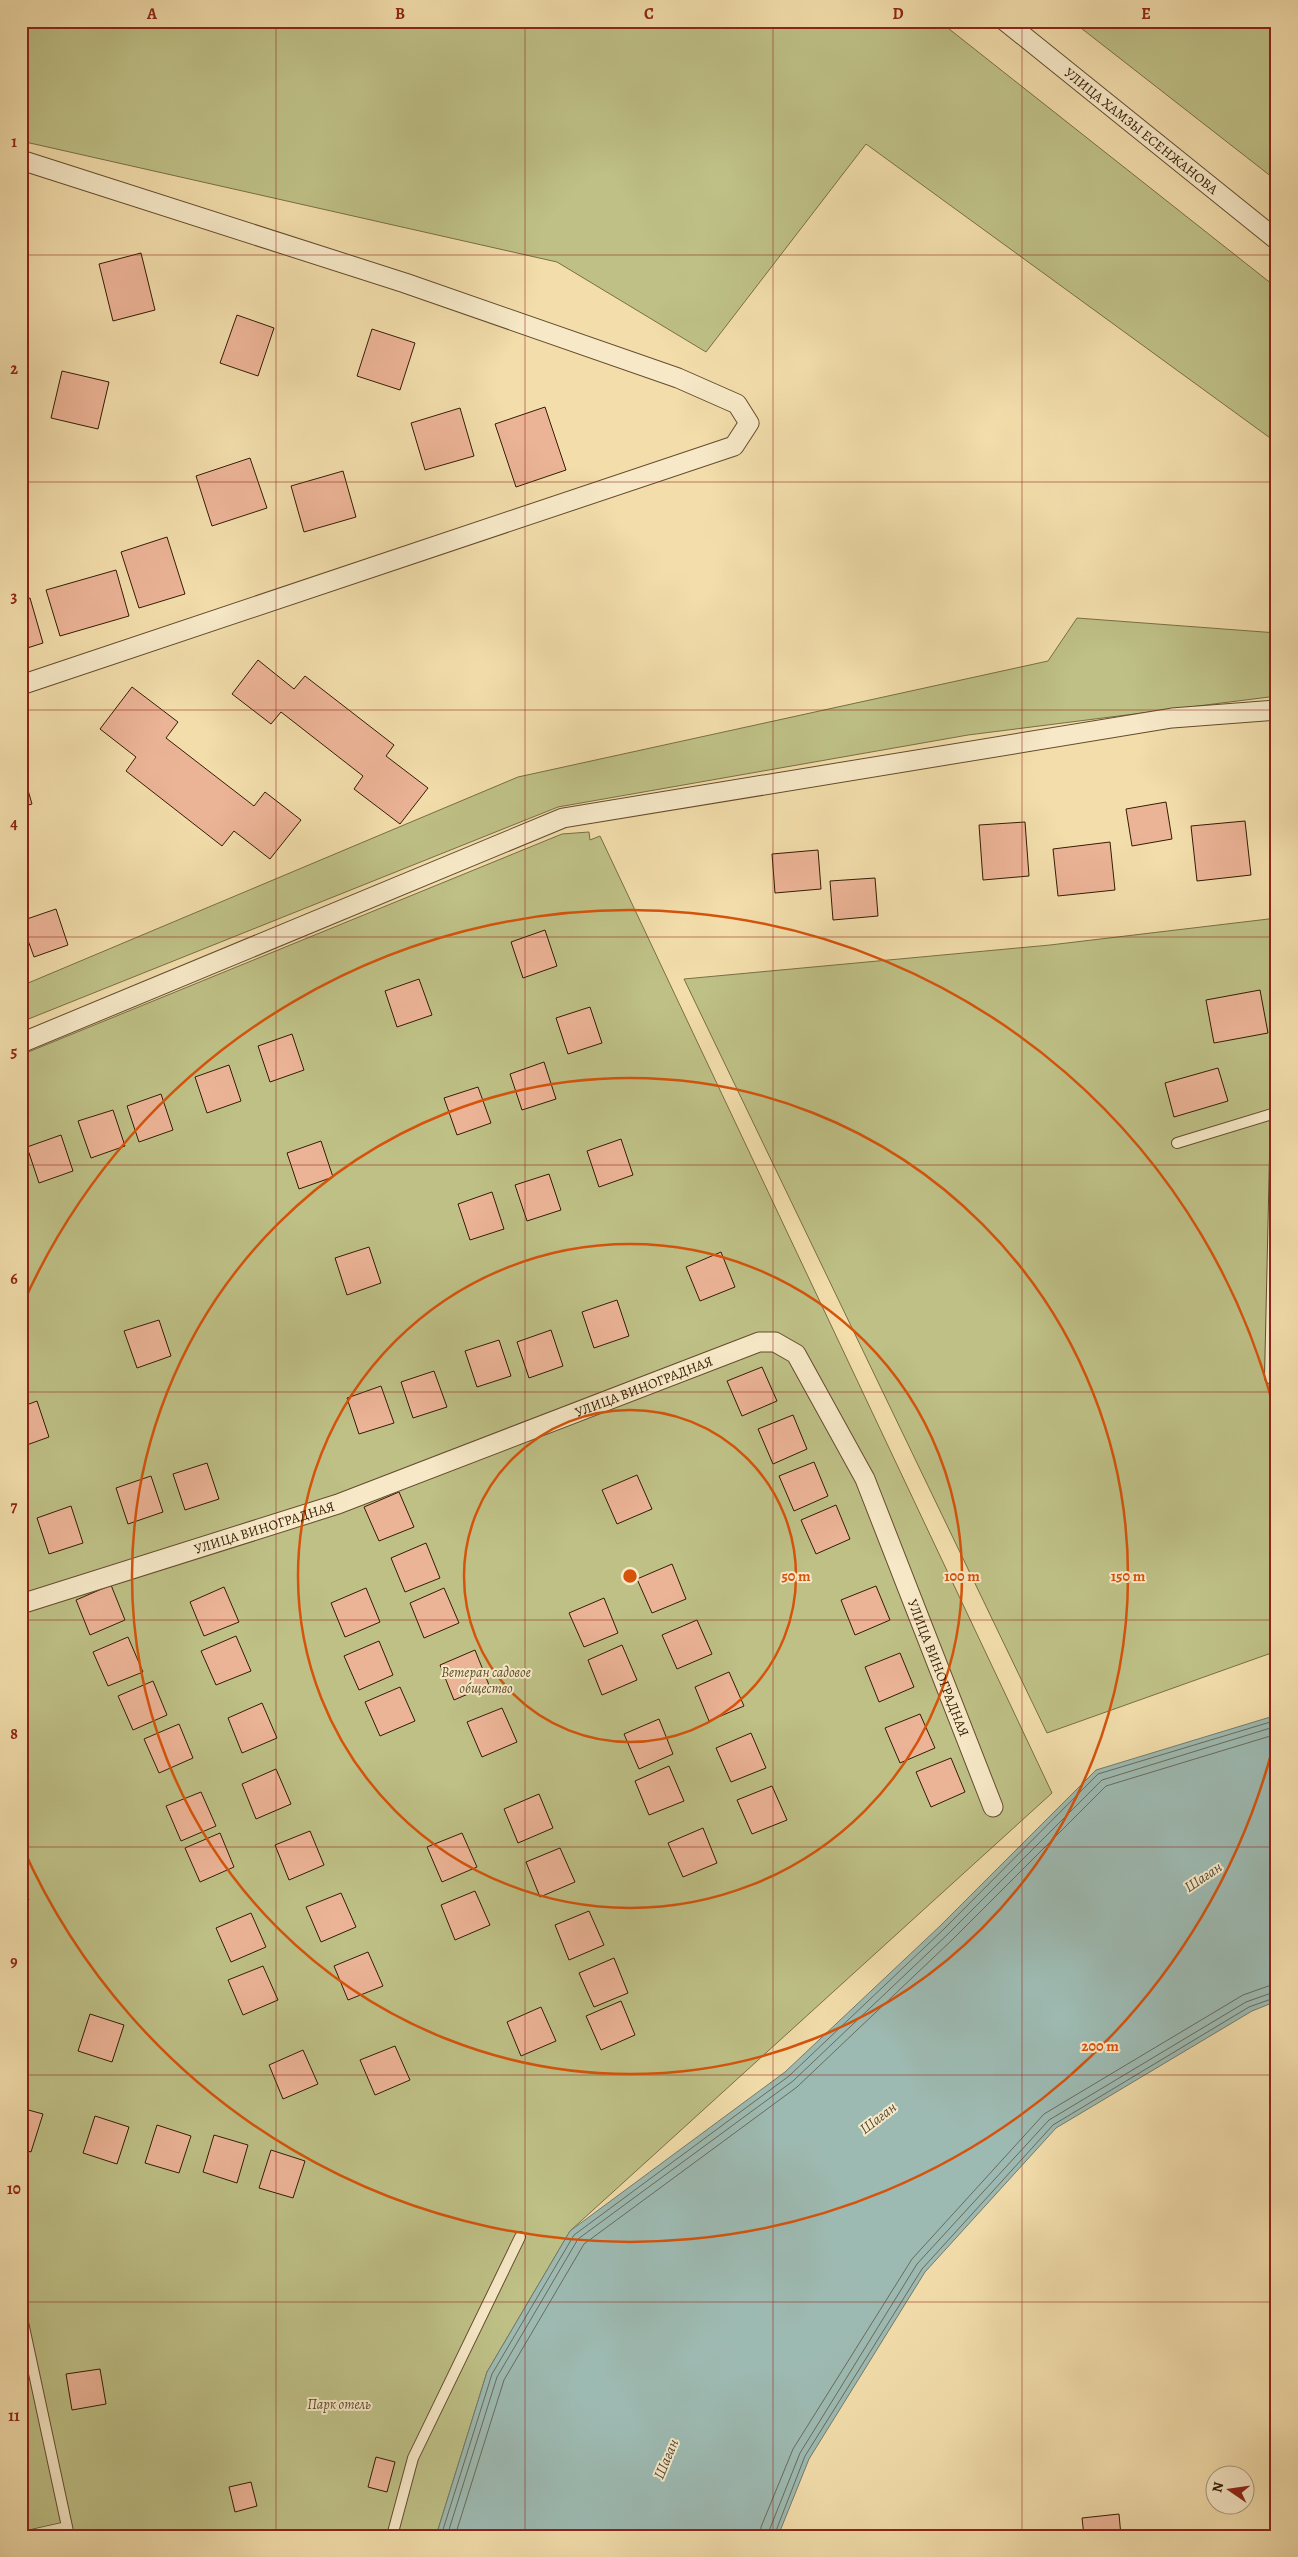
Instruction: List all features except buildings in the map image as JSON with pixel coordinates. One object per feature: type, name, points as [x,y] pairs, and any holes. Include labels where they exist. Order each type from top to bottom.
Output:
[{"type":"street","name":"УЛИЦА ХАМЗЫ ЕСЕНЖАНОВА","points":[[1005,21],[1277,240]]},
{"type":"street","points":[[21,160],[405,283],[678,378],[736,404],[748,422],[734,446],[21,685]]},
{"type":"street","points":[[21,1043],[563,818],[1172,718],[1277,710]]},
{"type":"street","name":"УЛИЦА ВИНОГРАДНАЯ","points":[[21,1604],[338,1504],[759,1342],[775,1342],[796,1354],[865,1479],[993,1807]]},
{"type":"lane","points":[[1277,1070],[1275,1113],[1275,1248],[1270,1378],[1277,1378]]},
{"type":"lane","points":[[1177,1143],[1275,1113]]},
{"type":"lane","points":[[392,2536],[413,2458],[520,2237]]},
{"type":"lane","points":[[21,2313],[68,2531],[27,2536]]},
{"type":"green space","points":[[21,21],[939,21],[1277,288],[1277,443],[866,144],[706,352],[557,262],[21,141]]},
{"type":"green space","points":[[1072,21],[1277,21],[1277,181]]},
{"type":"green space","points":[[1077,618],[1277,633],[1277,696],[968,735],[558,807],[21,1022],[21,986],[518,777],[1048,661]]},
{"type":"green space","name":"Ветеран садовое общество","points":[[589,832],[590,840],[600,836],[1052,1793],[570,2231],[487,2372],[436,2536],[21,2536],[21,1055],[562,834]]},
{"type":"green space","points":[[1277,918],[1277,1651],[1047,1733],[684,979],[1050,945]]},
{"type":"water","name":"Шаған","points":[[1277,1715],[1277,2001],[1252,2011],[1056,2128],[925,2272],[809,2459],[778,2536],[436,2536],[487,2372],[570,2231],[785,2072],[940,1926],[1096,1770]]},
{"type":"park label","name":"Парк отель","points":[[339,2404]]}]
